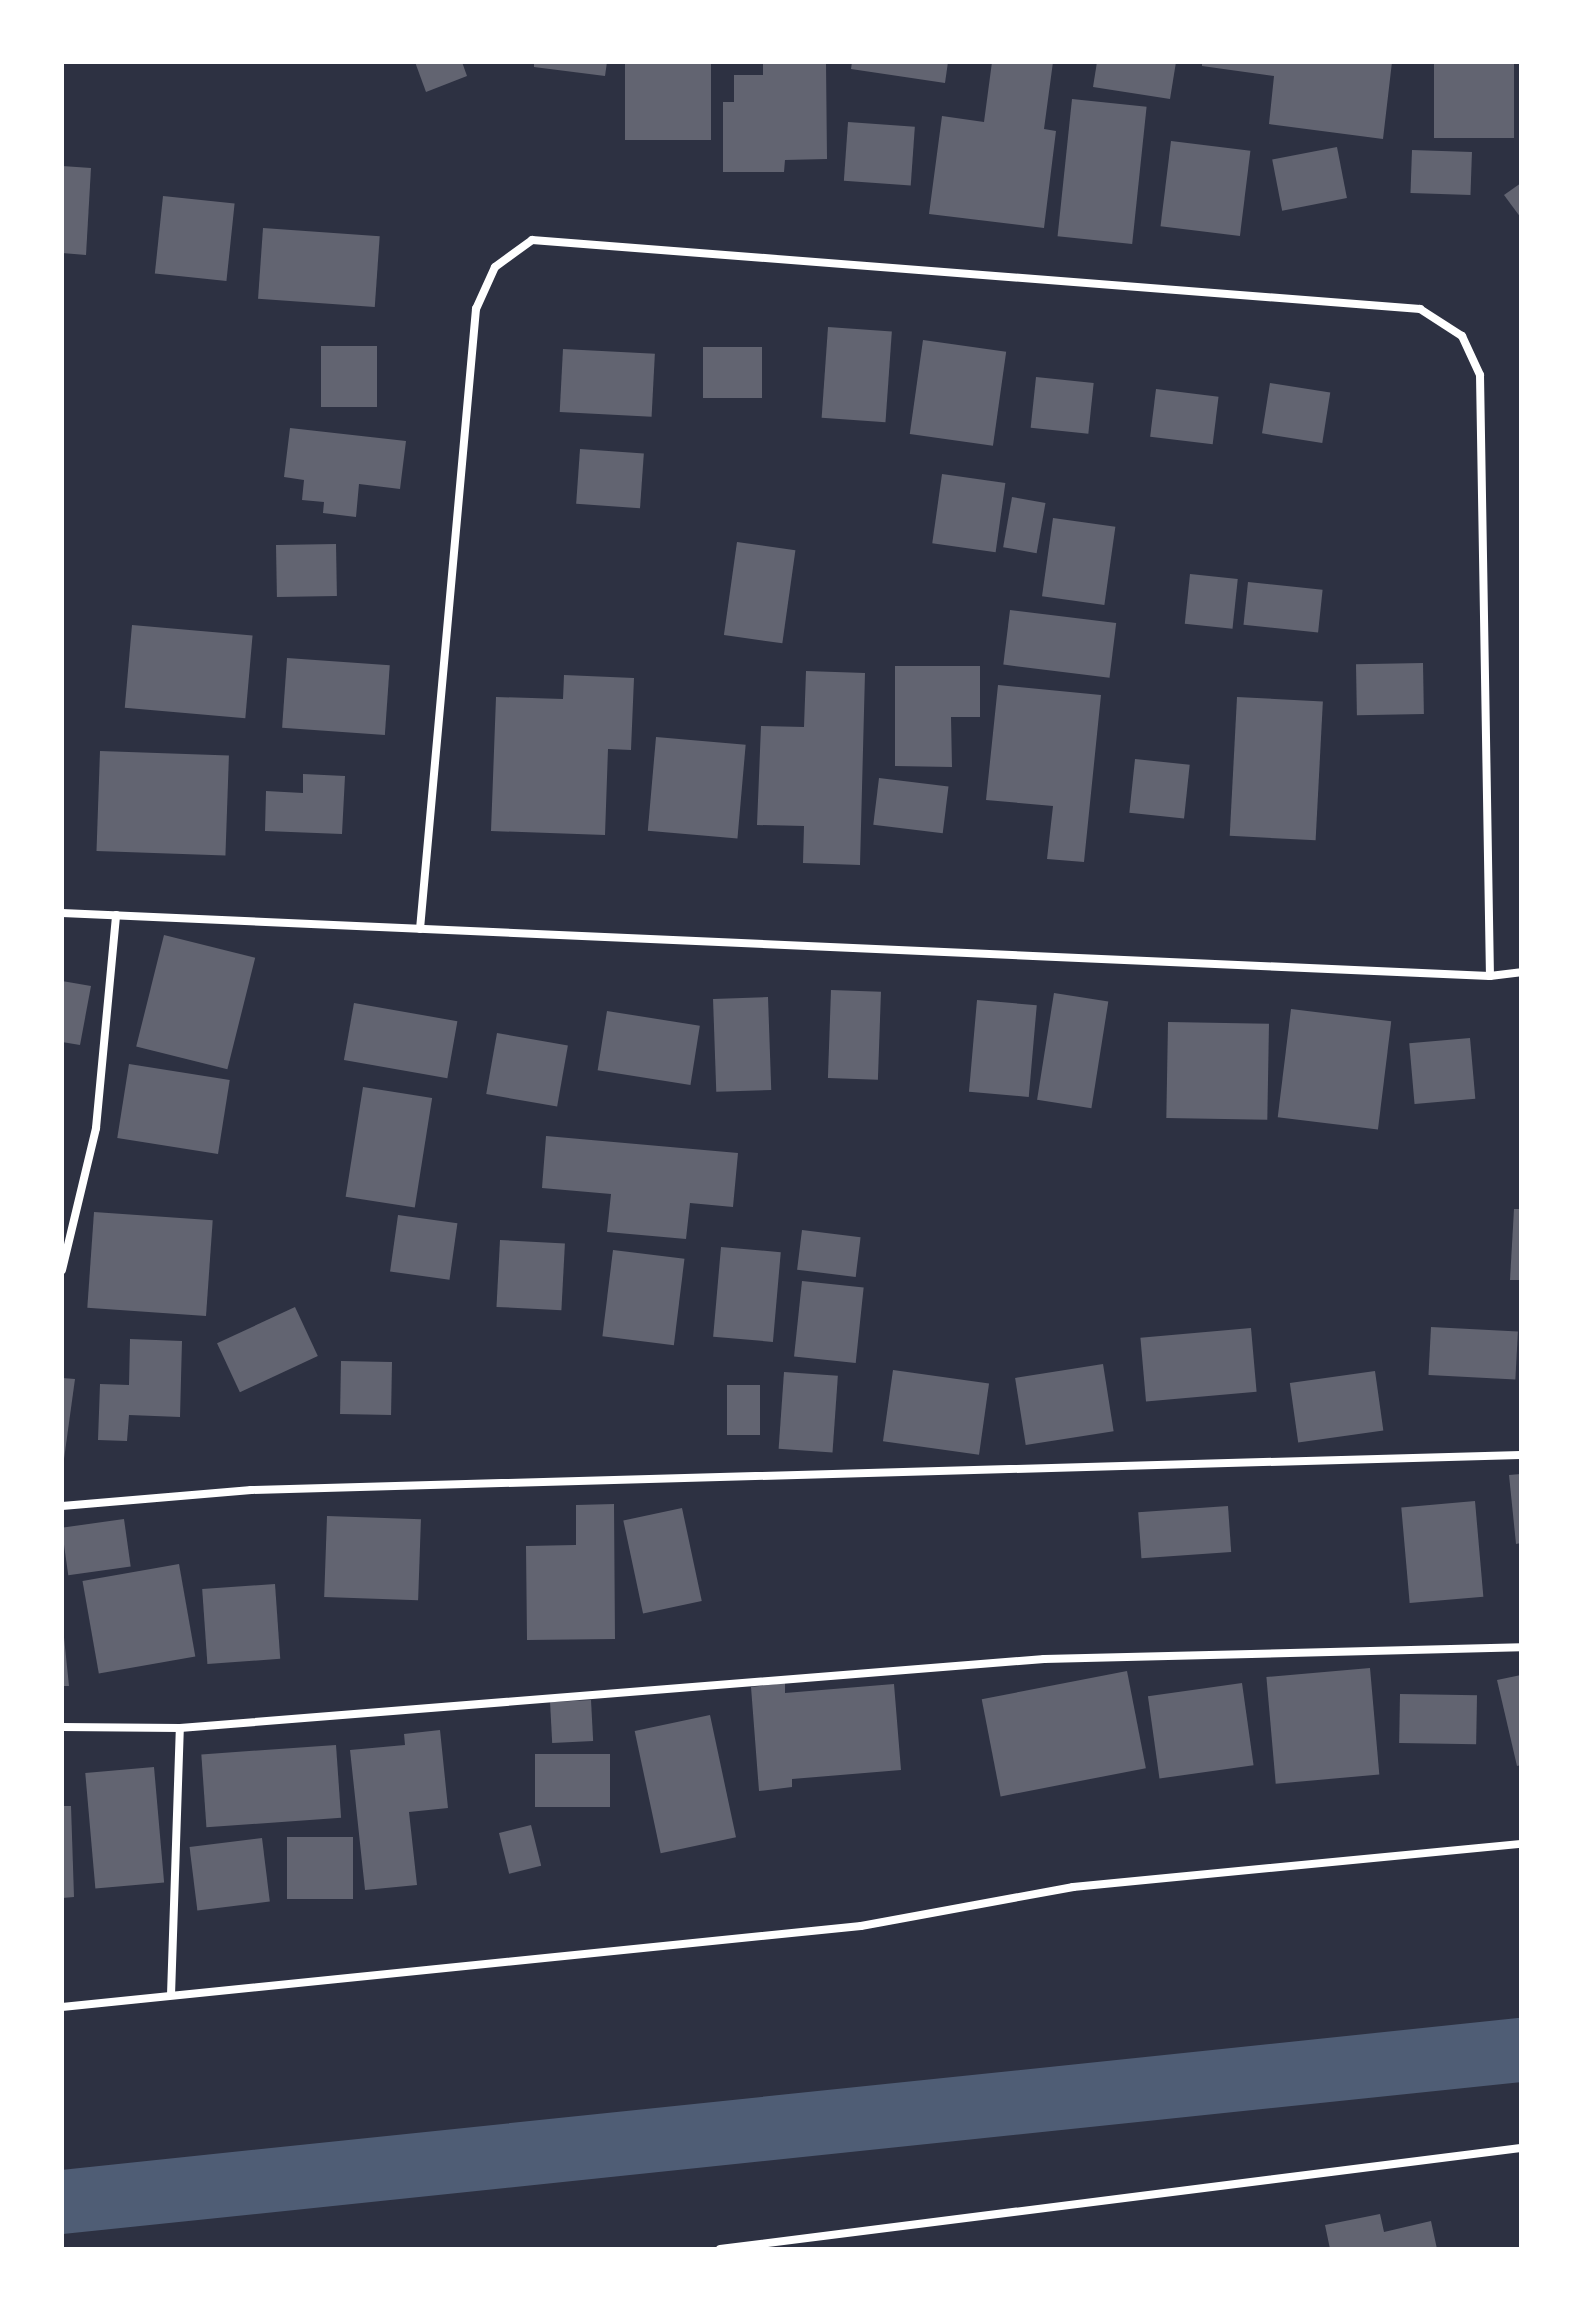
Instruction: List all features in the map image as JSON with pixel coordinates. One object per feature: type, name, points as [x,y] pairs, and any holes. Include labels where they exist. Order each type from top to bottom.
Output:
[{"type":"street","points":[[420,929],[476,309],[495,267],[532,240],[1420,309],[1462,336],[1480,375],[1490,976]]},
{"type":"street","points":[[62,913],[1490,976],[1521,972]]},
{"type":"street","points":[[62,1270],[96,1128],[116,915]]},
{"type":"street","points":[[62,1506],[251,1490],[1521,1455]]},
{"type":"street","points":[[62,1727],[180,1728],[1044,1659],[1521,1647]]},
{"type":"street","points":[[171,1995],[180,1728]]},
{"type":"street","points":[[62,2007],[861,1926],[1073,1887],[1521,1844]]},
{"type":"street","points":[[720,2249],[1521,2148]]},
{"type":"building","points":[[415,62],[462,62],[467,76],[426,92]]},
{"type":"building","points":[[534,62],[607,62],[605,76],[534,67]]},
{"type":"building","points":[[625,62],[711,62],[711,140],[625,140]]},
{"type":"building","points":[[852,62],[948,62],[945,83],[851,69]]},
{"type":"building","points":[[992,62],[1053,62],[1044,129],[1056,131],[1044,228],[929,214],[942,116],[984,122]]},
{"type":"building","points":[[1097,62],[1176,62],[1170,99],[1093,87]]},
{"type":"building","points":[[1202,62],[1392,62],[1383,139],[1269,124],[1274,76],[1202,66]]},
{"type":"building","points":[[1434,62],[1514,62],[1514,138],[1434,138]]},
{"type":"building","points":[[763,63],[826,63],[827,159],[785,160],[784,172],[723,172],[723,102],[734,102],[734,75],[763,75]]},
{"type":"building","points":[[1072,99],[1147,107],[1132,244],[1058,236]]},
{"type":"building","points":[[848,122],[915,127],[911,186],[844,181]]},
{"type":"building","points":[[1171,141],[1250,151],[1240,236],[1161,226]]},
{"type":"building","points":[[1337,147],[1347,198],[1282,211],[1272,160]]},
{"type":"building","points":[[1412,150],[1472,152],[1470,195],[1410,193]]},
{"type":"building","points":[[62,166],[91,168],[86,255],[62,253]]},
{"type":"building","points":[[1521,183],[1521,218],[1504,195]]},
{"type":"building","points":[[163,196],[235,204],[226,281],[155,274]]},
{"type":"building","points":[[263,228],[380,236],[375,307],[258,299]]},
{"type":"building","points":[[828,327],[892,331],[885,422],[822,418]]},
{"type":"building","points":[[923,340],[1006,352],[993,446],[910,434]]},
{"type":"building","points":[[321,346],[377,346],[377,407],[321,407]]},
{"type":"building","points":[[703,347],[762,347],[762,398],[703,398]]},
{"type":"building","points":[[563,349],[655,354],[652,417],[560,412]]},
{"type":"building","points":[[1036,377],[1094,383],[1088,434],[1031,428]]},
{"type":"building","points":[[1270,383],[1330,393],[1322,443],[1262,433]]},
{"type":"building","points":[[1156,389],[1219,397],[1213,444],[1150,437]]},
{"type":"building","points":[[290,428],[406,441],[400,489],[359,484],[356,517],[323,513],[324,502],[302,500],[304,480],[284,477]]},
{"type":"building","points":[[580,449],[644,453],[640,508],[576,504]]},
{"type":"building","points":[[942,474],[1005,483],[996,552],[932,543]]},
{"type":"building","points":[[1012,497],[1045,503],[1037,553],[1003,547]]},
{"type":"building","points":[[1053,518],[1115,527],[1104,605],[1042,596]]},
{"type":"building","points":[[737,542],[795,550],[782,643],[724,635]]},
{"type":"building","points":[[336,544],[337,596],[277,597],[276,545]]},
{"type":"building","points":[[1190,574],[1238,579],[1233,629],[1185,624]]},
{"type":"building","points":[[1248,582],[1323,590],[1318,633],[1244,625]]},
{"type":"building","points":[[1010,610],[1116,623],[1109,678],[1003,665]]},
{"type":"building","points":[[132,625],[253,636],[245,718],[125,708]]},
{"type":"building","points":[[287,658],[390,665],[385,735],[282,728]]},
{"type":"building","points":[[1423,663],[1424,714],[1357,715],[1356,664]]},
{"type":"building","points":[[895,666],[980,666],[980,717],[951,717],[952,767],[895,766]]},
{"type":"building","points":[[806,671],[865,673],[860,865],[803,863],[804,826],[757,825],[761,726],[804,727]]},
{"type":"building","points":[[564,675],[634,678],[631,750],[608,749],[605,835],[491,831],[496,697],[563,699]]},
{"type":"building","points":[[998,685],[1101,695],[1084,862],[1047,859],[1053,806],[986,800]]},
{"type":"building","points":[[1237,697],[1323,702],[1316,840],[1230,836]]},
{"type":"building","points":[[656,737],[746,745],[737,838],[648,831]]},
{"type":"building","points":[[100,751],[229,756],[225,855],[97,851]]},
{"type":"building","points":[[1135,759],[1190,765],[1184,818],[1129,813]]},
{"type":"building","points":[[303,774],[345,776],[342,834],[265,831],[266,791],[303,793]]},
{"type":"building","points":[[879,778],[948,787],[943,833],[873,825]]},
{"type":"building","points":[[164,935],[255,958],[227,1069],[136,1047]]},
{"type":"building","points":[[62,981],[91,986],[80,1045],[62,1042]]},
{"type":"building","points":[[831,990],[881,992],[878,1080],[828,1078]]},
{"type":"building","points":[[1054,993],[1108,1002],[1091,1108],[1037,1100]]},
{"type":"building","points":[[768,997],[771,1090],[716,1092],[713,999]]},
{"type":"building","points":[[977,1000],[1037,1005],[1029,1097],[969,1092]]},
{"type":"building","points":[[354,1003],[457,1021],[447,1078],[344,1060]]},
{"type":"building","points":[[1291,1009],[1391,1021],[1378,1129],[1278,1117]]},
{"type":"building","points":[[607,1011],[700,1026],[690,1085],[598,1070]]},
{"type":"building","points":[[1168,1022],[1269,1024],[1267,1120],[1166,1118]]},
{"type":"building","points":[[497,1033],[568,1046],[557,1107],[486,1094]]},
{"type":"building","points":[[1470,1038],[1475,1099],[1415,1104],[1409,1043]]},
{"type":"building","points":[[129,1064],[230,1080],[218,1154],[117,1138]]},
{"type":"building","points":[[363,1087],[432,1098],[415,1208],[346,1197]]},
{"type":"building","points":[[546,1136],[738,1153],[733,1207],[690,1203],[686,1239],[607,1232],[611,1194],[542,1188]]},
{"type":"building","points":[[1514,1209],[1521,1209],[1521,1280],[1510,1280]]},
{"type":"building","points":[[94,1212],[213,1220],[206,1316],[87,1308]]},
{"type":"building","points":[[398,1215],[457,1223],[449,1280],[390,1271]]},
{"type":"building","points":[[802,1230],[861,1237],[856,1277],[797,1270]]},
{"type":"building","points":[[500,1240],[565,1243],[561,1310],[496,1307]]},
{"type":"building","points":[[721,1247],[781,1252],[773,1342],[713,1337]]},
{"type":"building","points":[[613,1250],[684,1259],[674,1345],[602,1336]]},
{"type":"building","points":[[802,1281],[864,1287],[856,1363],[794,1357]]},
{"type":"building","points":[[295,1307],[318,1356],[240,1392],[217,1343]]},
{"type":"building","points":[[1431,1327],[1518,1332],[1515,1379],[1428,1375]]},
{"type":"building","points":[[1251,1328],[1257,1392],[1146,1401],[1140,1338]]},
{"type":"building","points":[[130,1339],[182,1341],[180,1417],[129,1415],[127,1441],[98,1440],[100,1384],[129,1385]]},
{"type":"building","points":[[341,1361],[392,1362],[391,1415],[340,1414]]},
{"type":"building","points":[[1103,1364],[1114,1431],[1026,1445],[1015,1378]]},
{"type":"building","points":[[893,1370],[989,1383],[979,1455],[883,1441]]},
{"type":"building","points":[[1375,1371],[1383,1430],[1298,1442],[1290,1383]]},
{"type":"building","points":[[784,1372],[838,1376],[832,1453],[779,1449]]},
{"type":"building","points":[[62,1378],[75,1379],[64,1459],[62,1458]]},
{"type":"building","points":[[727,1385],[760,1385],[760,1435],[727,1435]]},
{"type":"building","points":[[1521,1474],[1521,1543],[1516,1544],[1509,1475]]},
{"type":"building","points":[[1475,1501],[1483,1597],[1410,1603],[1401,1507]]},
{"type":"building","points":[[614,1504],[615,1639],[527,1640],[526,1546],[576,1545],[576,1505]]},
{"type":"building","points":[[1228,1506],[1231,1552],[1141,1558],[1138,1512]]},
{"type":"building","points":[[682,1508],[702,1601],[643,1613],[623,1520]]},
{"type":"building","points":[[327,1516],[421,1519],[418,1600],[324,1597]]},
{"type":"building","points":[[124,1519],[131,1567],[68,1575],[62,1528]]},
{"type":"building","points":[[179,1564],[195,1657],[99,1674],[82,1581]]},
{"type":"building","points":[[275,1584],[280,1659],[207,1664],[202,1589]]},
{"type":"building","points":[[62,1618],[69,1686],[62,1686]]},
{"type":"building","points":[[1370,1668],[1379,1775],[1276,1784],[1266,1677]]},
{"type":"building","points":[[1127,1671],[1146,1768],[1001,1796],[982,1699]]},
{"type":"building","points":[[1521,1675],[1521,1765],[1517,1766],[1497,1680]]},
{"type":"building","points":[[785,1683],[785,1693],[894,1684],[901,1770],[792,1779],[792,1787],[759,1791],[751,1687]]},
{"type":"building","points":[[1242,1683],[1254,1765],[1159,1778],[1148,1696]]},
{"type":"building","points":[[1400,1694],[1477,1695],[1476,1744],[1399,1743]]},
{"type":"building","points":[[591,1700],[593,1741],[552,1743],[550,1702]]},
{"type":"building","points":[[710,1715],[736,1837],[661,1853],[635,1731]]},
{"type":"building","points":[[440,1730],[448,1808],[409,1812],[417,1885],[365,1890],[350,1750],[405,1745],[404,1734]]},
{"type":"building","points":[[336,1745],[341,1818],[206,1827],[201,1754]]},
{"type":"building","points":[[535,1754],[610,1754],[610,1807],[535,1807]]},
{"type":"building","points":[[154,1767],[164,1883],[95,1889],[85,1773]]},
{"type":"building","points":[[62,1806],[71,1806],[74,1897],[62,1898]]},
{"type":"building","points":[[531,1825],[541,1866],[509,1874],[499,1833]]},
{"type":"building","points":[[287,1837],[353,1837],[353,1899],[287,1899]]},
{"type":"building","points":[[262,1838],[270,1902],[197,1910],[190,1847]]},
{"type":"building","points":[[1380,2214],[1384,2232],[1431,2221],[1437,2249],[1330,2249],[1325,2225]]},
{"type":"waterway","points":[[62,2202],[1521,2050]]}]
